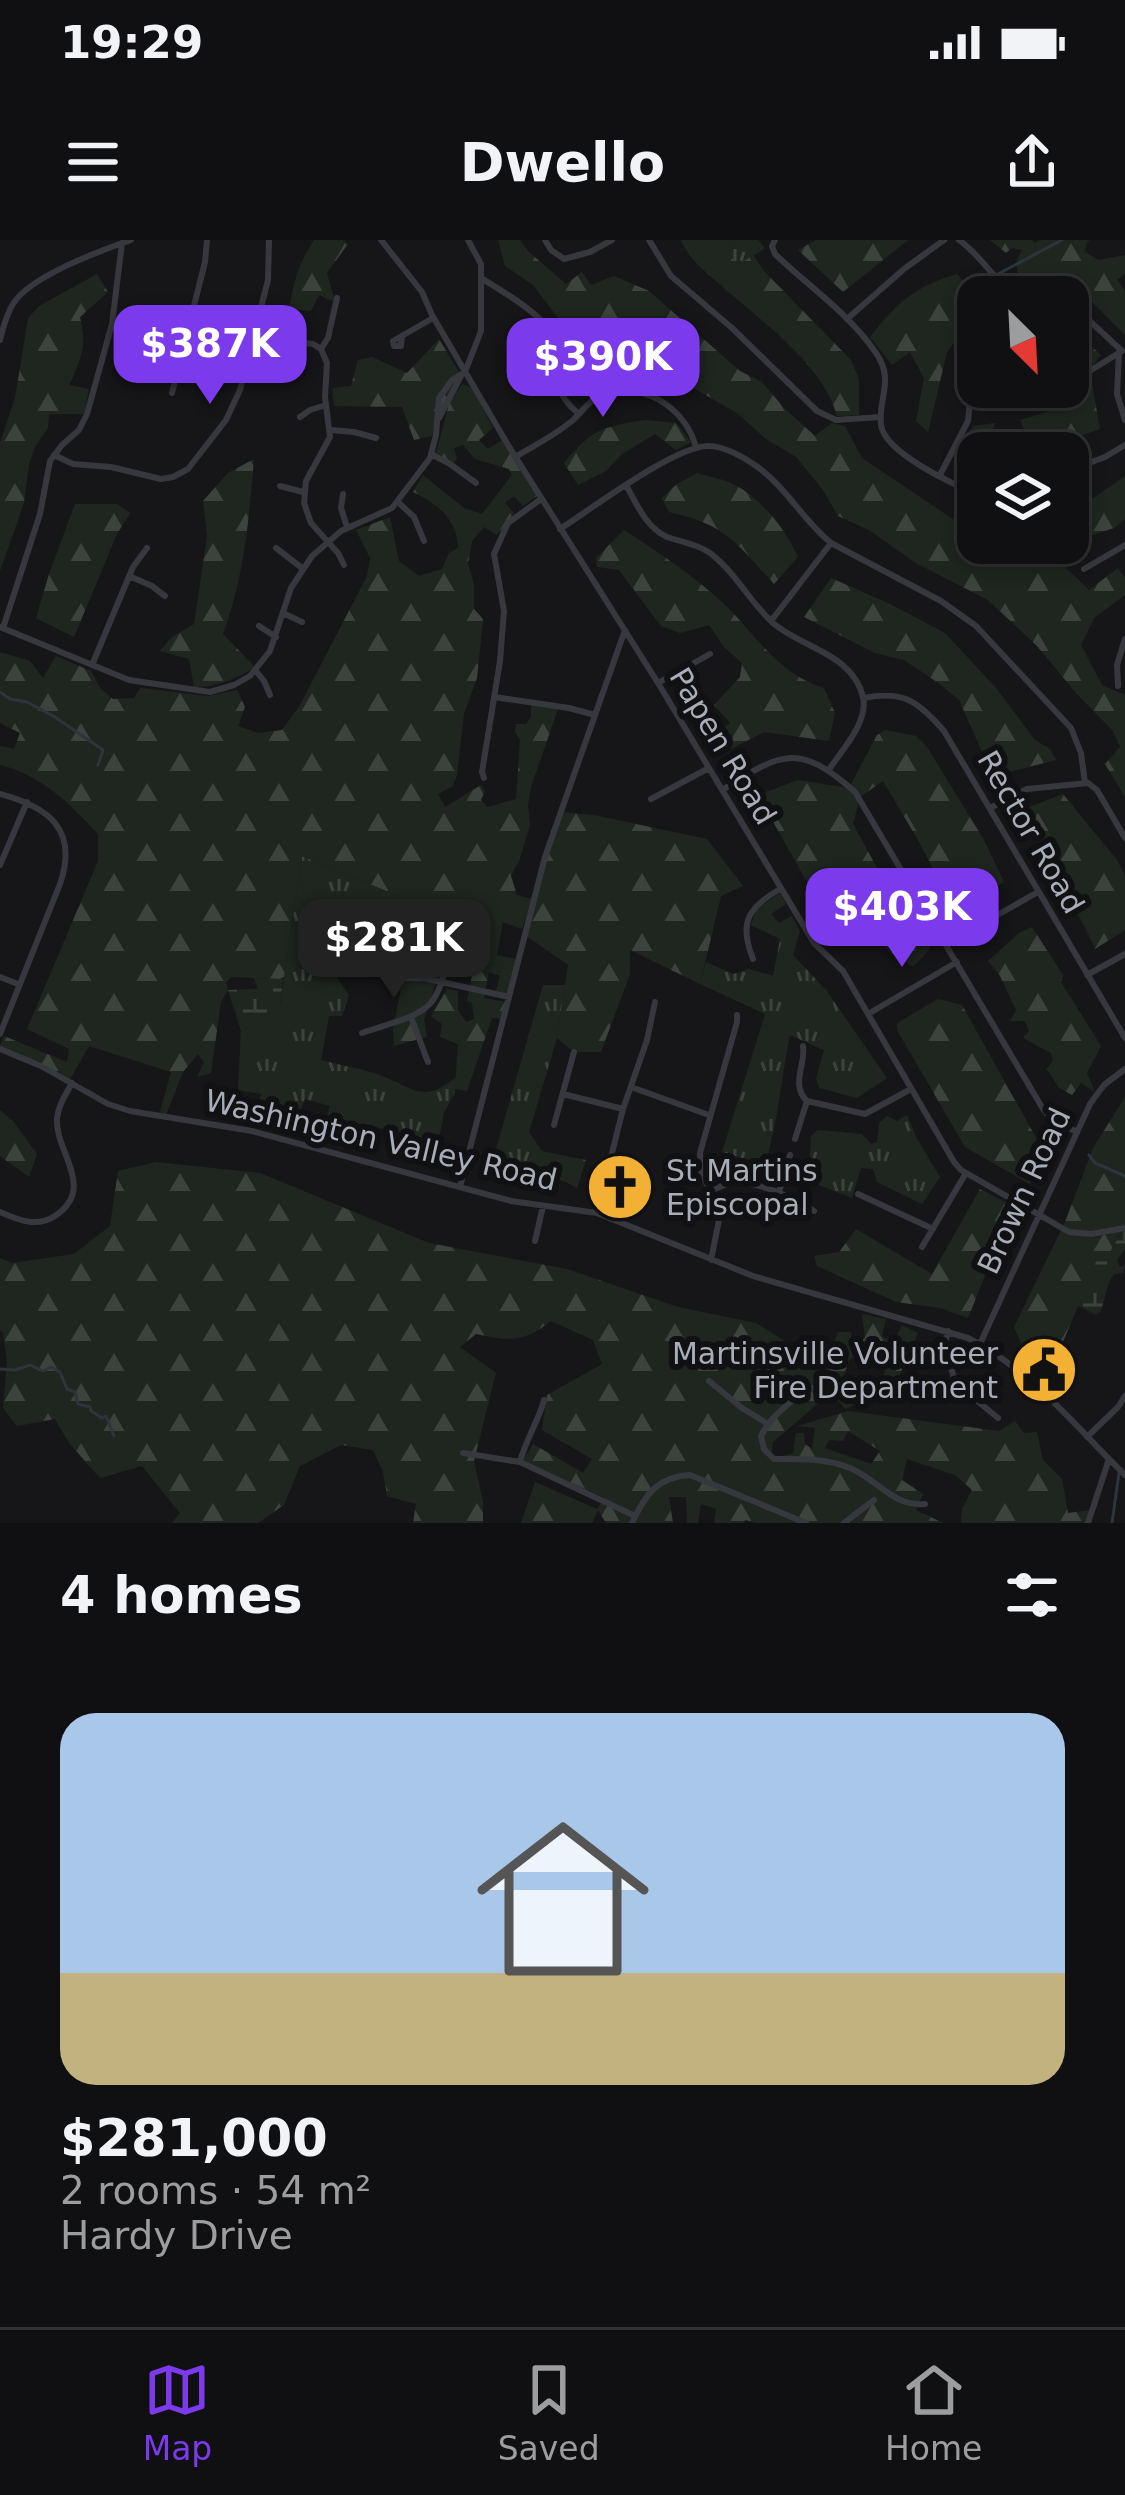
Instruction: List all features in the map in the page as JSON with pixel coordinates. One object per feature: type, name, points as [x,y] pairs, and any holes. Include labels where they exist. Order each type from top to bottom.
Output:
[{"type":"street","points":[[172,393],[207,240]]},
{"type":"street","points":[[54,454],[74,464],[150,477],[180,474],[212,440],[233,407],[268,280],[269,240]]},
{"type":"street","name":"Papen Road","points":[[381,240],[420,289],[463,373],[658,682],[816,947],[843,971],[950,1156],[966,1173],[1076,1234],[1125,1228]]},
{"type":"street","points":[[0,340],[7,304],[104,244],[126,242],[112,324],[87,414],[79,430],[54,454],[40,514],[2,628],[129,680],[211,692],[256,671],[268,656],[302,568],[347,527],[382,514],[398,502],[431,454],[442,391],[463,373],[481,331],[482,278],[468,240]]},
{"type":"street","points":[[545,240],[564,259],[612,240]]},
{"type":"street","points":[[649,240],[671,276],[822,415],[842,420],[881,417]]},
{"type":"street","points":[[847,320],[944,240]]},
{"type":"street","points":[[959,240],[995,276]]},
{"type":"street","points":[[774,242],[775,254],[875,350],[886,380],[881,417],[890,444],[957,484]]},
{"type":"street","points":[[482,278],[549,329],[556,343],[559,390],[579,414]]},
{"type":"street","points":[[321,349],[337,298]]},
{"type":"street","points":[[190,315],[321,349],[327,363],[331,430],[303,493],[308,517],[344,565]]},
{"type":"street","points":[[403,336],[433,318]]},
{"type":"street","points":[[1089,320],[1122,351]]},
{"type":"street","points":[[1089,371],[1122,351]]},
{"type":"street","points":[[1122,351],[1117,394],[1125,420]]},
{"type":"street","points":[[515,457],[568,424],[592,400],[610,393],[634,393],[668,404],[682,416],[696,448]]},
{"type":"street","points":[[300,417],[326,405]]},
{"type":"street","points":[[940,475],[966,430],[970,408]]},
{"type":"street","points":[[331,430],[376,438]]},
{"type":"street","points":[[1089,464],[1125,445]]},
{"type":"street","points":[[560,529],[682,452],[722,448],[758,467],[831,543],[941,601],[976,626],[1071,728],[1081,754],[1084,783]]},
{"type":"street","points":[[431,454],[476,483]]},
{"type":"street","points":[[280,486],[303,493]]},
{"type":"street","points":[[626,487],[653,529],[710,553],[771,621],[792,638],[837,659],[856,682],[864,698],[862,719],[828,771]]},
{"type":"street","points":[[343,494],[347,527]]},
{"type":"street","points":[[484,778],[503,606],[494,554],[508,524],[541,499]]},
{"type":"street","points":[[398,502],[417,521],[424,541]]},
{"type":"street","points":[[771,621],[831,543]]},
{"type":"street","points":[[1084,569],[1124,547]]},
{"type":"street","points":[[92,665],[129,576],[147,548]]},
{"type":"street","points":[[276,548],[302,568]]},
{"type":"street","points":[[129,576],[165,596]]},
{"type":"street","points":[[283,613],[302,622]]},
{"type":"street","points":[[259,626],[276,638]]},
{"type":"street","points":[[460,1187],[545,857],[626,630]]},
{"type":"street","points":[[1118,686],[1117,665],[1125,639]]},
{"type":"street","points":[[620,644],[633,643]]},
{"type":"street","points":[[658,682],[710,654]]},
{"type":"street","points":[[256,671],[270,695]]},
{"type":"street","name":"Rector Road","points":[[864,698],[897,695],[911,701],[949,738],[1125,1038]]},
{"type":"street","points":[[494,697],[595,715]]},
{"type":"street","points":[[722,790],[788,756],[828,771],[860,797],[1043,1109],[1077,1132]]},
{"type":"street","points":[[651,799],[709,768]]},
{"type":"street","points":[[990,808],[1027,789],[1084,783],[1096,788],[1125,838]]},
{"type":"street","points":[[0,794],[44,811],[59,830],[66,862],[0,1034]]},
{"type":"street","points":[[0,865],[27,802]]},
{"type":"street","points":[[753,959],[749,914],[780,889]]},
{"type":"street","points":[[947,944],[1038,892]]},
{"type":"street","points":[[362,1034],[411,1017],[432,1004],[454,936]]},
{"type":"street","points":[[372,954],[391,970],[509,997]]},
{"type":"street","points":[[1087,976],[1125,954]]},
{"type":"street","points":[[868,1014],[957,962]]},
{"type":"street","points":[[0,977],[18,984]]},
{"type":"street","points":[[597,1214],[655,1002]]},
{"type":"street","points":[[711,1260],[720,1215],[700,1163],[737,1015]]},
{"type":"street","points":[[411,1017],[428,1062]]},
{"type":"street","points":[[803,1046],[798,1085],[807,1101],[862,1114],[911,1088]]},
{"type":"street","name":"Washington Valley Road","points":[[0,1049],[130,1111],[252,1131],[460,1187],[597,1214],[794,1289],[948,1331],[980,1344],[1040,1390],[1125,1475]]},
{"type":"street","points":[[554,1125],[574,1052]]},
{"type":"street","name":"Brown Road","points":[[980,1344],[1094,1096],[1125,1069]]},
{"type":"street","points":[[0,1212],[41,1222],[68,1203],[74,1178],[57,1119],[72,1083]]},
{"type":"street","points":[[631,1087],[709,1115]]},
{"type":"street","points":[[563,1094],[623,1109]]},
{"type":"street","points":[[795,1139],[807,1101]]},
{"type":"street","points":[[778,1193],[790,1155]]},
{"type":"street","points":[[922,1247],[966,1173]]},
{"type":"street","points":[[711,1192],[737,1182],[778,1193],[814,1211]]},
{"type":"street","points":[[858,1194],[933,1229]]},
{"type":"street","points":[[535,1241],[543,1206]]},
{"type":"street","points":[[925,1504],[887,1494],[844,1466],[775,1459],[761,1440],[768,1424],[802,1392],[832,1380],[849,1378],[943,1391],[952,1384],[953,1370],[944,1348],[948,1331]]},
{"type":"street","points":[[710,1381],[768,1424]]},
{"type":"street","points":[[952,1384],[998,1418]]},
{"type":"street","points":[[1087,1437],[1125,1396]]},
{"type":"street","points":[[520,1462],[544,1400]]},
{"type":"street","points":[[463,1453],[520,1462],[633,1519],[659,1483],[691,1475],[806,1523]]},
{"type":"street","points":[[1088,1523],[1108,1459]]},
{"type":"street","points":[[844,1523],[874,1500]]},
{"type":"green space","points":[[314,240],[348,244],[327,273],[334,298],[319,295],[311,311],[289,309],[297,273]]},
{"type":"green space","points":[[498,240],[520,240],[566,284],[582,272],[591,285],[614,276],[649,291],[740,371],[762,382],[815,436],[832,423],[845,426],[862,458],[957,522],[957,564],[1063,564],[1089,590],[1118,568],[1125,578],[1125,595],[1094,618],[1081,645],[1102,685],[1125,695],[1125,797],[1105,764],[1120,747],[1113,731],[1037,646],[988,600],[838,516],[796,457],[737,413],[683,382],[624,365],[600,373],[533,285],[505,266]]},
{"type":"green space","points":[[681,240],[736,240],[728,251],[737,266],[753,255],[851,360],[859,379],[859,415],[837,416],[806,363],[700,267]]},
{"type":"green space","points":[[736,240],[758,240],[765,248],[737,267],[728,251]]},
{"type":"green space","points":[[816,240],[908,240],[843,292],[798,250]]},
{"type":"green space","points":[[990,240],[1090,240],[1085,252],[1099,260],[1125,255],[1125,273],[1117,280],[1125,291],[1125,335],[1089,299],[1089,276],[1020,276],[1017,262],[1022,250],[1012,248],[1006,253]]},
{"type":"green space","points":[[97,274],[108,292],[80,317],[82,352],[69,385],[89,389],[84,414],[49,414],[48,428],[29,464],[24,503],[0,571],[0,443],[15,398],[28,318],[39,306]]},
{"type":"green space","points":[[959,276],[957,339],[947,352],[928,432],[916,421],[924,378],[910,352],[892,365],[870,337],[889,314],[929,284]]},
{"type":"green space","points":[[439,339],[459,372],[432,436],[414,440],[402,407],[334,406],[332,388],[351,386],[358,360],[372,357],[407,373]]},
{"type":"green space","points":[[1089,344],[1101,355],[1089,367]]},
{"type":"green space","points":[[1089,379],[1100,429],[1025,432],[1020,420],[1057,408],[1089,408]]},
{"type":"green space","points":[[462,384],[472,388],[493,428],[479,440],[488,449],[502,440],[537,496],[523,506],[514,496],[505,503],[514,513],[497,535],[484,527],[472,541],[468,564],[474,609],[483,619],[477,678],[464,714],[457,775],[453,786],[438,794],[445,807],[481,785],[485,791],[481,800],[487,807],[516,799],[520,740],[516,724],[526,724],[531,705],[558,709],[531,787],[530,825],[511,876],[517,895],[532,899],[522,929],[503,922],[497,955],[516,959],[507,994],[496,991],[500,976],[489,972],[484,998],[506,1002],[502,1019],[492,1018],[467,1091],[455,1089],[458,1044],[440,1037],[442,1024],[431,1016],[447,989],[458,991],[458,1010],[466,1022],[474,1019],[472,1003],[467,1001],[483,918],[477,912],[438,903],[420,941],[425,968],[439,974],[424,1019],[427,1037],[394,1046],[411,935],[402,926],[401,897],[302,856],[284,977],[231,977],[221,1002],[211,1073],[197,1077],[204,1062],[198,1054],[183,1072],[166,1115],[160,1112],[171,1072],[89,1046],[69,1081],[0,1046],[4,1036],[67,1062],[69,1049],[27,1029],[98,861],[98,834],[42,783],[0,765],[0,746],[14,749],[20,733],[0,723],[0,652],[30,661],[43,678],[56,656],[91,671],[113,699],[134,698],[140,688],[208,696],[237,690],[245,707],[238,726],[258,733],[282,730],[300,705],[367,576],[370,558],[356,530],[390,517],[399,561],[419,576],[442,569],[449,553],[458,548],[457,538],[444,514],[413,492],[423,475],[464,508],[482,514],[512,475],[509,469],[475,459],[463,445],[454,448],[457,459],[453,463],[436,453],[449,404]]},
{"type":"green space","points":[[645,420],[676,423],[691,442],[676,450],[655,434],[622,454],[606,471],[578,485],[564,463],[582,443],[608,428]]},
{"type":"green space","points":[[995,423],[992,432],[970,432],[973,426]]},
{"type":"green space","points":[[254,459],[241,570],[223,634],[255,667],[226,682],[194,687],[189,659],[160,651],[194,624],[207,536],[203,501],[228,473]]},
{"type":"green space","points":[[697,473],[745,491],[779,526],[798,557],[774,584],[717,529],[669,512],[662,498]]},
{"type":"green space","points":[[1125,476],[1125,519],[1089,536],[1089,500]]},
{"type":"green space","points":[[75,504],[117,504],[130,513],[74,637],[36,618]]},
{"type":"green space","points":[[624,530],[712,593],[792,673],[824,688],[835,713],[829,741],[764,732],[731,749],[710,747],[710,737],[730,723],[714,705],[740,677],[742,663],[709,625],[680,633],[661,626],[619,570],[597,567],[596,558]]},
{"type":"green space","points":[[831,578],[945,633],[1056,760],[1001,774],[987,763],[959,700],[937,682],[904,660],[875,653],[804,617]]},
{"type":"green space","points":[[885,730],[916,736],[927,747],[1004,882],[935,922],[930,947],[913,966],[902,953],[892,955],[870,931],[839,939],[758,795],[798,780],[849,788],[877,735]],"holes":[[[883,781],[949,899],[929,910],[900,910],[853,824],[860,797]]]},
{"type":"green space","points":[[1063,794],[1125,876],[1125,930],[1095,949],[1022,810]]},
{"type":"green space","points":[[561,812],[707,839],[743,886],[721,896],[700,984],[630,950],[630,974],[601,1052],[574,1052],[557,1038],[568,965],[525,935]]},
{"type":"green space","points":[[302,856],[401,897],[402,926],[355,916],[344,919],[335,975],[349,995],[342,1016],[329,1016],[321,1060],[370,1072],[417,1091],[434,1090],[456,1077],[437,1149],[397,1131],[352,1124],[345,1149],[319,1142],[330,1106],[305,1099],[292,1135],[254,1125],[261,1094],[238,1090],[241,1031],[279,1012]]},
{"type":"green space","points":[[780,893],[786,904],[771,914],[779,923],[792,916],[800,931],[793,955],[826,990],[887,1078],[857,1098],[819,1088],[816,1078],[824,1050],[790,1035],[765,1165],[722,1152],[765,1014],[700,984],[706,962],[733,974],[749,969],[773,976],[780,939],[751,925],[756,910]]},
{"type":"green space","points":[[1032,927],[1101,1046],[1087,1073],[1095,1092],[1081,1083],[1072,1095],[1059,1088],[1047,1069],[1053,1060],[1051,1053],[1023,1038],[1029,1031],[1025,1021],[1010,1021],[1016,1010],[988,961]]},
{"type":"green space","points":[[254,978],[283,979],[279,1013],[241,1031],[228,990],[258,989]]},
{"type":"green space","points":[[543,985],[565,985],[557,1038],[529,1132],[542,1151],[586,1160],[577,1188],[492,1163]]},
{"type":"green space","points":[[938,999],[962,1005],[1039,1143],[1058,1148],[1030,1184],[965,1147],[897,1030],[897,1023]]},
{"type":"green space","points":[[1125,1097],[1121,1232],[1110,1253],[1100,1253],[1058,1354],[1048,1355],[1035,1376],[1012,1357],[1021,1343],[1014,1327],[1065,1222],[1093,1148]]},
{"type":"green space","points":[[0,1110],[37,1154],[29,1177],[0,1156]]},
{"type":"green space","points":[[907,1115],[940,1177],[922,1204],[877,1182],[873,1169],[861,1168],[852,1198],[809,1181],[811,1136],[818,1130],[862,1134],[871,1144],[877,1142],[879,1123],[887,1116],[897,1121]]},
{"type":"green space","points":[[156,1162],[260,1173],[429,1243],[567,1269],[678,1307],[756,1323],[794,1347],[801,1338],[811,1337],[814,1344],[832,1347],[838,1332],[851,1332],[852,1343],[865,1338],[862,1314],[886,1319],[882,1336],[894,1342],[902,1325],[918,1333],[897,1381],[883,1380],[888,1358],[867,1353],[850,1359],[841,1382],[854,1389],[852,1406],[845,1409],[834,1395],[823,1399],[773,1442],[771,1460],[793,1453],[796,1433],[804,1433],[805,1444],[812,1449],[815,1428],[797,1426],[848,1411],[999,1431],[1015,1421],[1024,1433],[1037,1432],[1043,1460],[1062,1479],[1068,1513],[1091,1510],[1088,1523],[961,1523],[972,1490],[955,1475],[907,1459],[902,1480],[923,1494],[916,1510],[943,1523],[714,1523],[716,1509],[701,1504],[698,1523],[687,1523],[686,1497],[669,1497],[673,1523],[606,1523],[598,1510],[592,1523],[521,1523],[535,1482],[597,1509],[605,1498],[523,1461],[533,1444],[583,1473],[592,1459],[542,1430],[547,1395],[602,1364],[593,1340],[551,1321],[515,1338],[476,1334],[460,1347],[496,1373],[474,1461],[483,1523],[413,1523],[416,1504],[387,1496],[373,1450],[341,1445],[300,1466],[284,1505],[258,1523],[172,1523],[180,1513],[142,1466],[100,1478],[55,1419],[17,1426],[3,1408],[7,1363],[0,1331],[0,1258],[12,1263],[74,1254],[110,1226],[118,1171]],"holes":[[[848,1431],[880,1451],[871,1464],[825,1448],[829,1440],[843,1441]]]},
{"type":"green space","points":[[980,1189],[1013,1206],[968,1318],[940,1308],[896,1302],[817,1266],[814,1256],[839,1252],[856,1229],[932,1274]]},
{"type":"green space","points":[[1125,1214],[1125,1249],[1117,1260],[1120,1267],[1125,1265],[1123,1273],[1114,1274],[1096,1315],[1077,1305],[1100,1253],[1110,1252],[1121,1233]]},
{"type":"waterway","points":[[998,274],[1062,240]]},
{"type":"waterway","points":[[0,692],[55,717],[103,750],[98,765]]},
{"type":"waterway","points":[[1089,1155],[1095,1163],[1125,1176]]},
{"type":"waterway","points":[[0,1369],[30,1365],[60,1372],[78,1404],[106,1416],[114,1436]]},
{"type":"waterway","points":[[1112,1523],[1119,1473]]},
{"type":"place","name":"St Martins Episcopal","points":[[620,1187]]},
{"type":"place","name":"Martinsville Volunteer Fire Department","points":[[1044,1370]]}]
